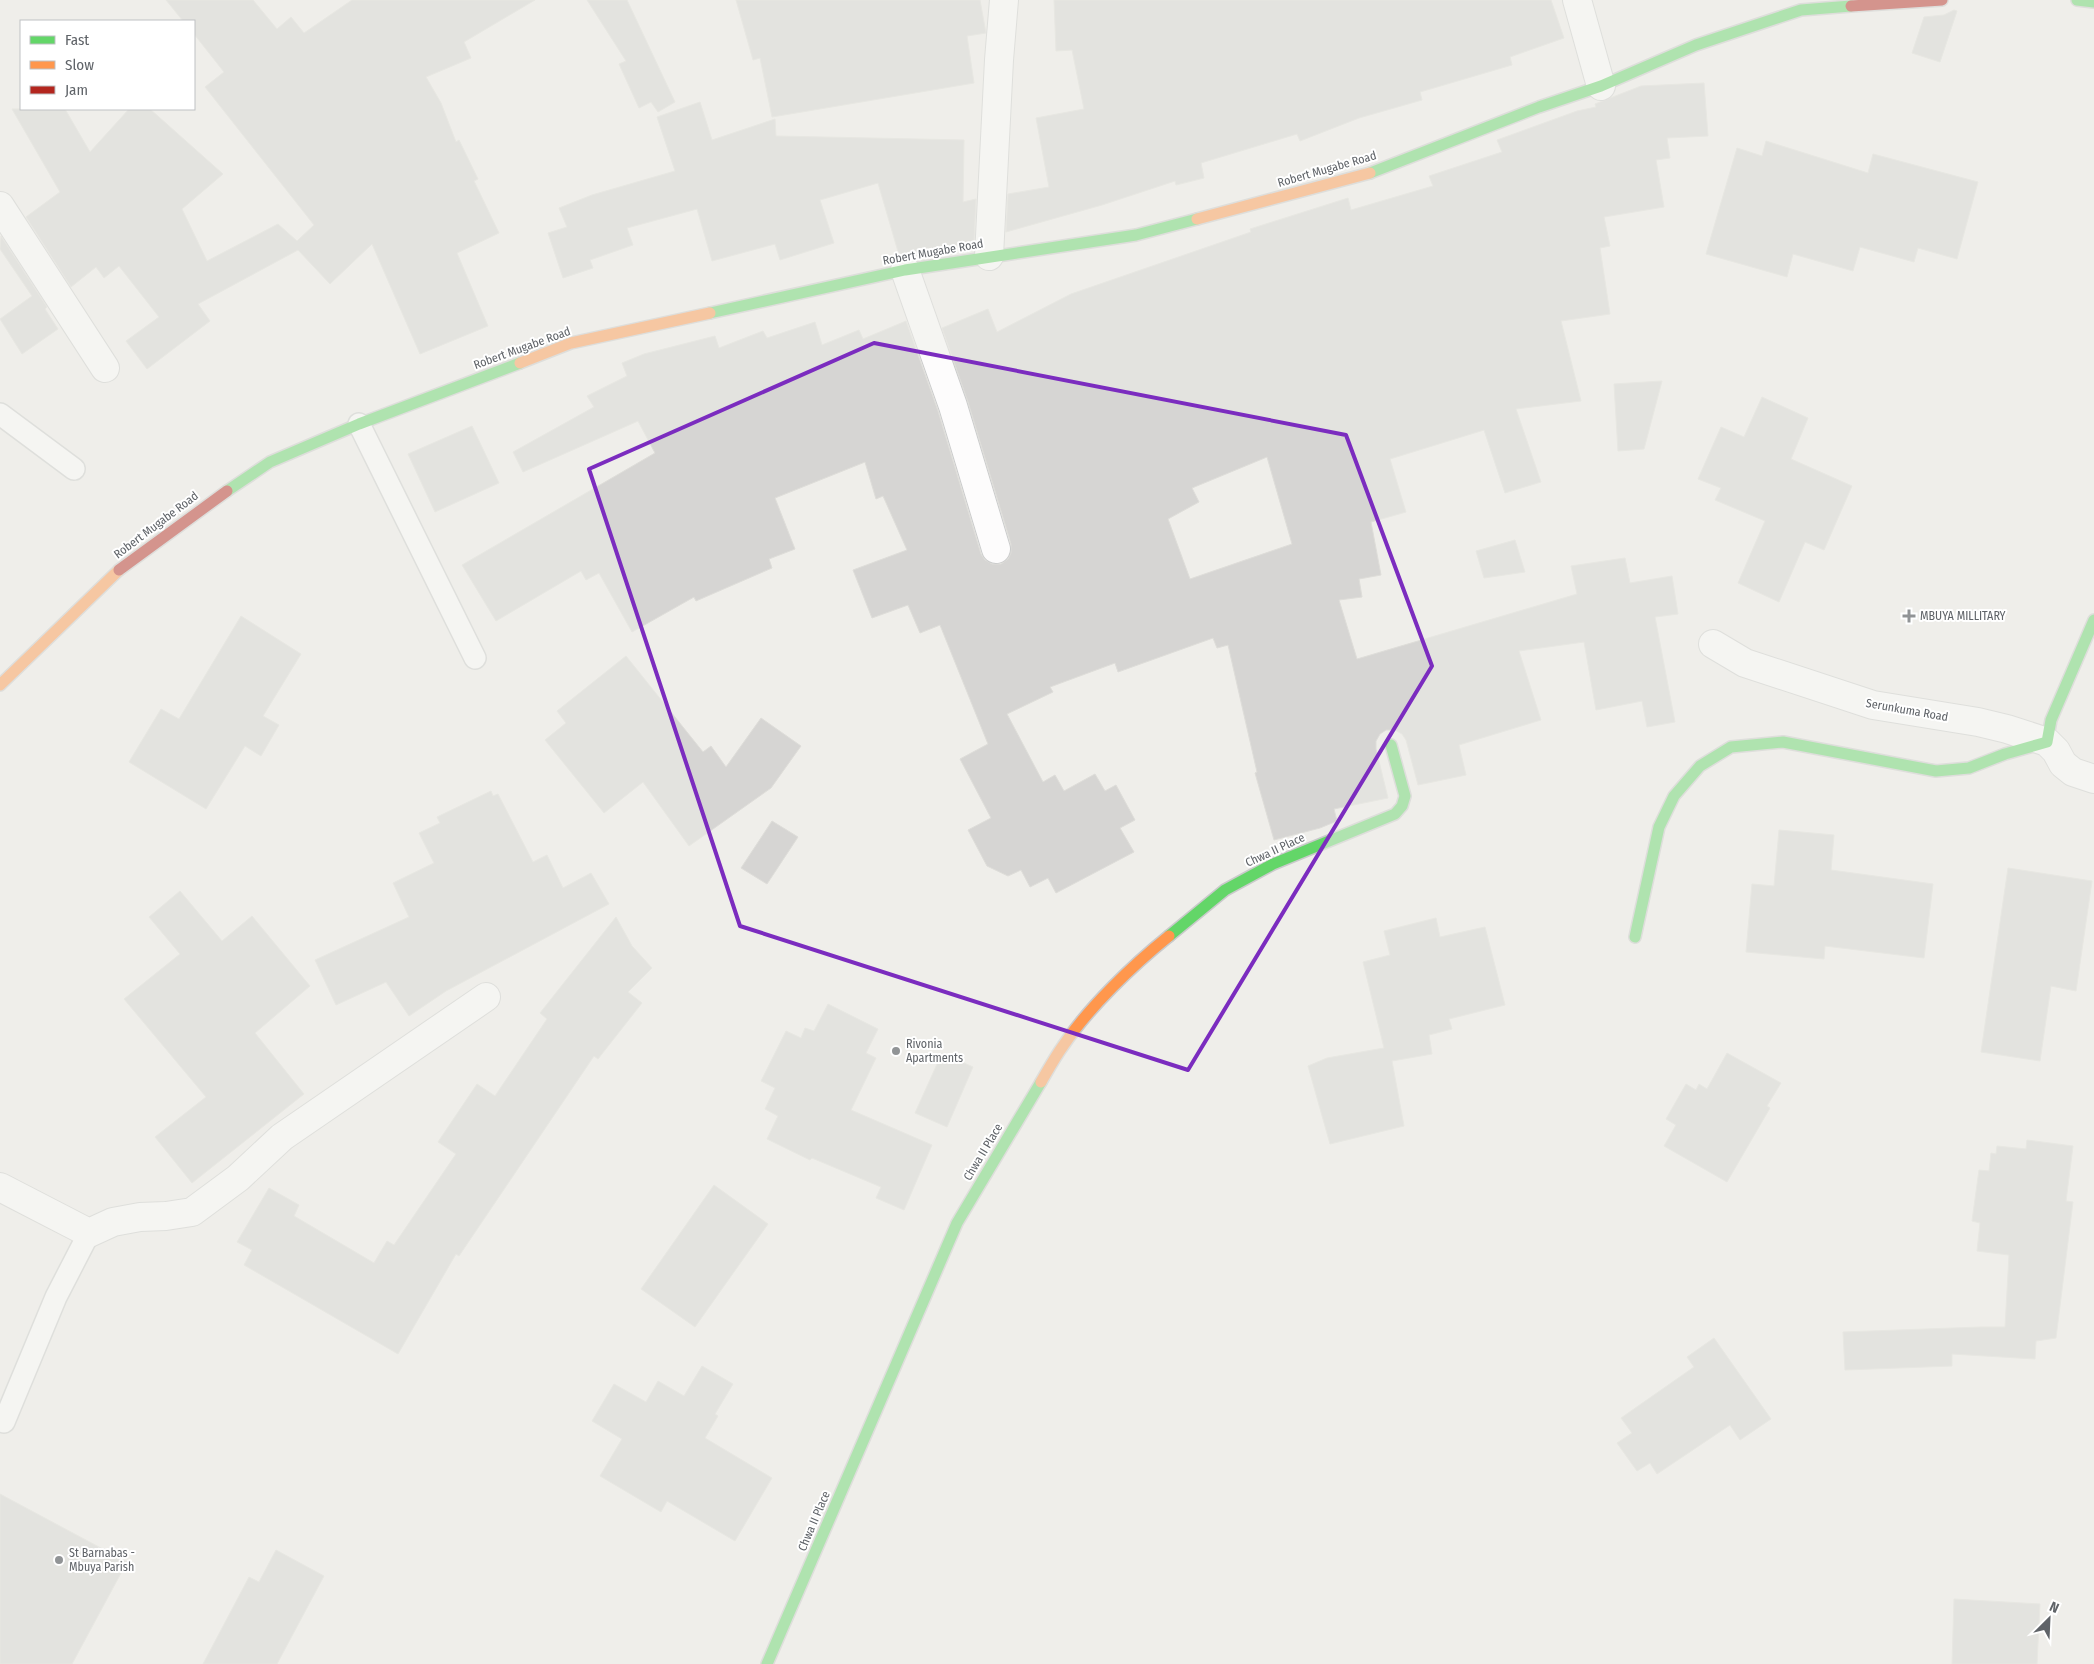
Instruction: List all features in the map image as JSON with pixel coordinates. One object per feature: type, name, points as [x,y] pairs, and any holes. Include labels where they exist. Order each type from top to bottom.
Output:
[{"type":"street","points":[[989,256],[1004,0]]},
{"type":"street","points":[[1577,0],[1601,86]]},
{"type":"street","name":"Robert Mugabe Road","points":[[0,685],[110,576],[194,513],[270,462],[359,424],[571,343],[905,270],[1136,235],[1362,176],[1539,107],[1601,86],[1696,45],[1801,10],[1942,0]]},
{"type":"street","points":[[2077,0],[2094,2]]},
{"type":"street","points":[[0,206],[105,368]]},
{"type":"street","points":[[905,270],[953,406],[996,549]]},
{"type":"street","points":[[2047,742],[2051,720],[2094,620]]},
{"type":"street","name":"Serunkuma Road","points":[[1713,644],[1745,663],[1873,705],[1978,722],[2047,742]]},
{"type":"street","points":[[1635,937],[1658,827],[1674,796],[1700,766],[1730,747],[1783,742],[1936,772],[1970,768],[2005,754],[2047,742]]},
{"type":"street","points":[[2047,742],[2056,750],[2063,764],[2073,772],[2094,779]]},
{"type":"street","name":"Chwa II Place","points":[[767,1664],[957,1223],[1063,1044],[1100,1001],[1142,958],[1224,890],[1273,864],[1395,814],[1402,806],[1405,796],[1391,745]]},
{"type":"street","points":[[0,1187],[89,1233],[113,1222],[140,1217],[192,1212],[238,1178],[282,1137],[486,997]]},
{"type":"lane","points":[[0,414],[74,469]]},
{"type":"lane","points":[[359,424],[475,658]]},
{"type":"lane","points":[[4,1422],[56,1297],[89,1233]]},
{"type":"highlighted area","points":[[874,343],[1346,435],[1432,666],[1188,1070],[740,926],[589,469]]},
{"type":"building","points":[[166,0],[253,0],[277,29],[291,17],[304,33],[352,0],[535,0],[464,42],[471,58],[426,77],[441,103],[456,142],[459,140],[478,179],[474,181],[499,233],[457,253],[488,326],[420,354],[372,244],[330,284],[298,250],[198,304],[210,321],[147,369],[126,341],[159,317],[119,266],[104,278],[96,267],[71,287],[26,217],[60,192],[12,109],[66,110],[90,152],[128,110],[151,110],[223,174],[182,209],[207,261],[278,224],[297,241],[314,225],[205,87],[224,72],[195,35],[195,20],[182,20]]},
{"type":"building","points":[[587,0],[627,0],[675,102],[658,112],[651,102],[639,108],[619,64],[626,61]]},
{"type":"building","points":[[736,0],[980,0],[986,33],[967,36],[974,83],[772,117],[760,58],[753,60]]},
{"type":"building","points":[[1054,0],[1551,0],[1564,38],[1510,57],[1512,65],[1420,92],[1422,100],[1359,118],[1300,141],[1297,134],[1201,163],[1204,178],[1176,185],[1175,181],[1102,205],[1006,232],[1008,194],[1049,187],[1036,118],[1084,109],[1072,50],[1056,51]]},
{"type":"building","points":[[1954,10],[1957,11],[1940,62],[1912,53],[1924,17],[1944,15]]},
{"type":"building","points":[[1704,83],[1708,136],[1667,138],[1670,158],[1656,160],[1664,207],[1604,217],[1610,246],[1600,248],[1610,314],[1561,321],[1581,401],[1516,409],[1541,482],[1505,493],[1484,430],[1390,459],[1406,512],[1371,522],[1381,575],[1359,579],[1362,597],[1339,600],[1357,659],[1577,594],[1571,566],[1625,558],[1630,583],[1672,576],[1678,614],[1655,617],[1675,722],[1647,727],[1642,701],[1596,710],[1584,642],[1519,651],[1541,720],[1459,745],[1466,775],[1418,785],[1406,740],[1402,734],[1395,730],[1386,730],[1380,734],[1376,741],[1376,749],[1388,798],[1334,809],[1337,821],[1320,828],[1274,840],[1255,773],[1257,772],[1228,645],[1217,648],[1213,638],[1118,672],[1115,663],[1050,687],[1053,692],[1007,714],[1043,782],[1055,775],[1064,791],[1095,774],[1105,791],[1116,785],[1135,820],[1120,828],[1134,852],[1056,893],[1048,878],[1030,887],[1021,870],[1008,876],[987,866],[968,830],[991,818],[960,759],[988,744],[940,625],[920,633],[908,605],[872,618],[853,570],[907,550],[883,496],[876,499],[865,462],[775,498],[795,549],[769,559],[772,568],[696,601],[694,597],[632,632],[599,573],[586,580],[581,571],[496,621],[462,565],[655,453],[638,421],[523,472],[513,452],[594,407],[587,396],[627,376],[622,363],[644,354],[715,336],[719,348],[763,331],[767,338],[815,322],[822,345],[859,330],[863,339],[906,321],[938,411],[981,554],[985,560],[992,564],[1001,564],[1008,559],[1011,553],[1011,544],[968,402],[942,328],[988,309],[997,332],[1071,294],[1251,232],[1250,229],[1348,198],[1351,210],[1433,186],[1429,176],[1502,152],[1497,140],[1577,111],[1596,107],[1595,104],[1641,86]],"holes":[[[1267,457],[1292,544],[1190,579],[1168,519],[1199,502],[1192,488]]]},
{"type":"building","points":[[700,102],[712,140],[775,119],[776,136],[964,140],[963,202],[976,199],[974,241],[952,247],[899,255],[878,183],[820,200],[834,243],[780,260],[775,244],[712,261],[697,209],[627,228],[633,245],[590,260],[593,268],[563,278],[548,233],[567,227],[559,208],[592,195],[675,171],[657,117]]},
{"type":"building","points":[[1766,141],[1868,173],[1873,154],[1978,182],[1957,259],[1918,248],[1914,262],[1860,247],[1853,271],[1793,254],[1787,277],[1706,254],[1737,148],[1762,156]]},
{"type":"building","points":[[1,236],[47,307],[45,309],[58,329],[22,354],[0,319],[32,296],[0,249]]},
{"type":"building","points":[[1662,381],[1644,449],[1618,451],[1614,384]]},
{"type":"building","points":[[1762,397],[1808,418],[1791,459],[1852,486],[1824,550],[1805,542],[1779,602],[1738,583],[1765,521],[1715,500],[1721,488],[1698,479],[1721,427],[1744,437]]},
{"type":"building","points":[[472,426],[499,483],[435,512],[408,454]]},
{"type":"building","points":[[1515,540],[1525,572],[1484,578],[1476,551]]},
{"type":"building","points":[[241,616],[301,654],[263,716],[279,725],[261,756],[245,746],[206,809],[129,762],[161,709],[179,719]]},
{"type":"building","points":[[626,656],[703,752],[711,746],[726,767],[761,718],[801,746],[771,788],[689,846],[643,782],[604,813],[545,740],[566,723],[557,711]]},
{"type":"building","points":[[491,791],[493,796],[498,794],[533,862],[547,855],[563,888],[591,873],[609,904],[446,991],[409,1016],[386,982],[336,1005],[315,960],[409,917],[393,883],[434,863],[419,833],[440,823],[437,817]]},
{"type":"building","points":[[772,821],[798,837],[767,884],[741,868]]},
{"type":"building","points":[[1779,830],[1834,835],[1831,870],[1933,884],[1924,958],[1825,946],[1824,959],[1746,952],[1752,884],[1774,886]]},
{"type":"building","points":[[2008,868],[2092,881],[2076,991],[2051,986],[2040,1061],[1981,1052]]},
{"type":"building","points":[[180,891],[222,941],[252,916],[310,986],[255,1033],[304,1094],[192,1183],[155,1137],[206,1097],[124,999],[180,954],[149,917]]},
{"type":"building","points":[[616,917],[632,946],[652,968],[628,992],[642,1003],[598,1059],[594,1056],[459,1256],[456,1254],[398,1354],[244,1265],[252,1250],[237,1242],[269,1188],[299,1205],[294,1216],[374,1263],[387,1241],[394,1245],[456,1154],[438,1142],[477,1084],[495,1096],[547,1019],[540,1013]]},
{"type":"building","points":[[1436,918],[1440,937],[1485,927],[1505,1005],[1449,1019],[1452,1029],[1429,1035],[1432,1054],[1392,1061],[1404,1126],[1330,1144],[1308,1066],[1327,1058],[1384,1048],[1363,962],[1390,955],[1384,931]]},
{"type":"building","points":[[828,1004],[878,1029],[866,1053],[876,1058],[851,1110],[932,1145],[904,1210],[876,1198],[881,1187],[812,1158],[810,1160],[767,1139],[778,1116],[765,1109],[775,1088],[761,1081],[786,1031],[801,1038],[805,1028],[814,1031]]},
{"type":"building","points":[[942,1053],[973,1067],[947,1127],[915,1113]]},
{"type":"building","points":[[1727,1053],[1781,1083],[1767,1106],[1770,1108],[1727,1182],[1664,1146],[1676,1125],[1666,1119],[1686,1084],[1696,1090],[1699,1084],[1707,1089]]},
{"type":"building","points":[[2027,1140],[2073,1146],[2066,1201],[2073,1202],[2056,1338],[2036,1341],[2035,1359],[1952,1354],[1952,1366],[1845,1370],[1843,1332],[2005,1327],[2009,1255],[1977,1251],[1980,1223],[1972,1221],[1979,1170],[1989,1171],[1991,1153],[1996,1154],[1997,1146],[2026,1149]]},
{"type":"building","points":[[714,1185],[768,1224],[695,1327],[641,1289]]},
{"type":"building","points":[[1714,1338],[1771,1419],[1740,1440],[1730,1425],[1657,1474],[1650,1463],[1637,1471],[1617,1443],[1632,1433],[1621,1418],[1694,1367],[1687,1357]]},
{"type":"building","points":[[702,1366],[733,1384],[715,1414],[718,1416],[705,1438],[772,1478],[735,1541],[667,1501],[661,1512],[600,1476],[622,1439],[592,1421],[614,1384],[646,1402],[658,1381],[684,1396]]},
{"type":"building","points":[[0,1494],[127,1562],[72,1664],[0,1664]]},
{"type":"building","points":[[276,1550],[324,1576],[277,1664],[203,1664],[249,1577],[259,1582]]},
{"type":"building","points":[[1954,1599],[2040,1604],[2037,1664],[1952,1664]]},
{"type":"traffic: fast","points":[[2077,0],[2094,2]]},
{"type":"traffic: fast","points":[[1370,173],[1539,107],[1601,86],[1696,45],[1801,10],[1851,6]]},
{"type":"traffic: fast","points":[[710,313],[905,270],[1136,235],[1197,219]]},
{"type":"traffic: fast","points":[[227,491],[270,462],[359,424],[520,363]]},
{"type":"traffic: fast","points":[[1635,937],[1659,827],[1674,796],[1700,766],[1731,747],[1783,742],[1936,771],[1969,768],[2005,754],[2047,742],[2051,720],[2094,620]]},
{"type":"traffic: fast","points":[[1169,936],[1225,890],[1273,864],[1395,814],[1402,806],[1405,796],[1391,745]]},
{"type":"traffic: fast","points":[[767,1664],[957,1223],[1041,1082]]},
{"type":"traffic: slow","points":[[1197,219],[1370,173]]},
{"type":"traffic: slow","points":[[520,363],[571,343],[710,313]]},
{"type":"traffic: slow","points":[[0,685],[119,570]]},
{"type":"traffic: slow","points":[[1041,1082],[1060,1050],[1085,1016],[1126,973],[1169,936]]},
{"type":"traffic: jam","points":[[1851,6],[1942,0]]},
{"type":"traffic: jam","points":[[119,570],[227,491]]},
{"type":"place","name":"MBUYA MILLITARY","points":[[1909,616]]},
{"type":"place","name":"Rivonia Apartments","points":[[896,1051]]},
{"type":"place","name":"St Barnabas - Mbuya Parish","points":[[59,1560]]}]
